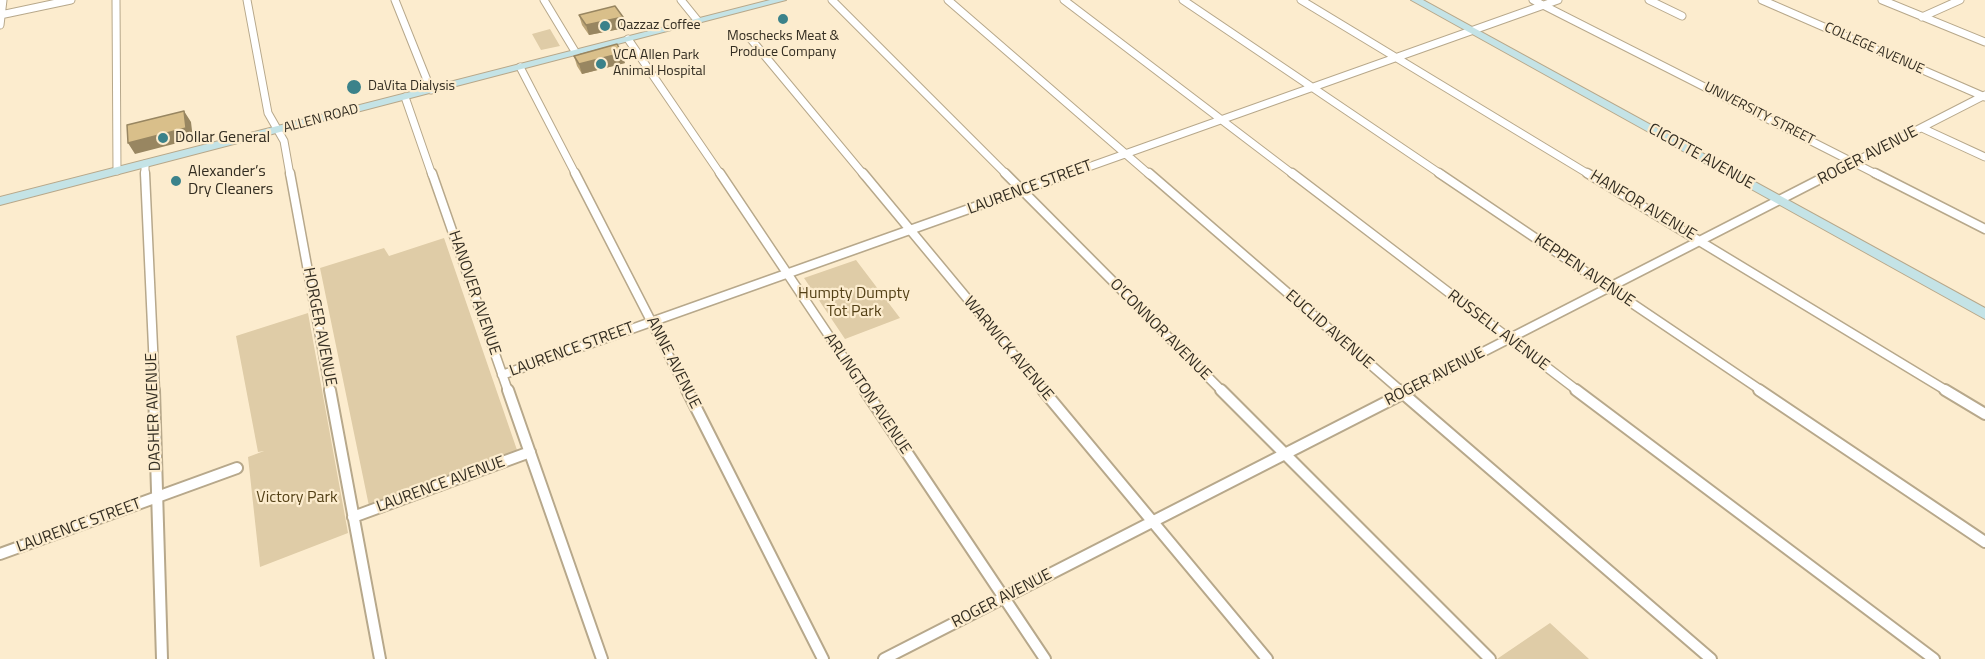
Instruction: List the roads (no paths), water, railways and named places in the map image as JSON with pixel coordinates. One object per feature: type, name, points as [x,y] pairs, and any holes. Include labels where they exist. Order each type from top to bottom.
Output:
[{"type":"main road","name":"ALLEN ROAD","points":[[0,201],[781,0]]},
{"type":"main road","name":"CICOTTE AVENUE","points":[[1416,0],[1985,314]]},
{"type":"street","points":[[0,25],[3,0]]},
{"type":"street","points":[[1,15],[71,0]]},
{"type":"street","points":[[116,0],[117,171]]},
{"type":"street","name":"HORGER AVENUE","points":[[247,0],[268,113],[285,141],[380,659]]},
{"type":"street","points":[[395,0],[430,90]]},
{"type":"street","points":[[544,0],[576,53]]},
{"type":"street","points":[[681,0],[698,21]]},
{"type":"street","name":"O'CONNOR AVENUE","points":[[832,0],[1490,659]]},
{"type":"street","name":"EUCLID AVENUE","points":[[948,0],[1711,659]]},
{"type":"street","name":"RUSSELL AVENUE","points":[[1064,0],[1934,659]]},
{"type":"street","name":"KEPPEN AVENUE","points":[[1183,0],[1985,542]]},
{"type":"street","name":"HANFOR AVENUE","points":[[1301,0],[1985,414]]},
{"type":"street","name":"UNIVERSITY STREET","points":[[1533,0],[1985,229]]},
{"type":"street","name":"LAURENCE STREET","points":[[502,375],[1558,0]]},
{"type":"street","points":[[1648,0],[1682,16]]},
{"type":"street","name":"COLLEGE AVENUE","points":[[1762,0],[1984,96]]},
{"type":"street","points":[[1881,0],[1985,42]]},
{"type":"street","points":[[1923,17],[1960,0]]},
{"type":"street","name":"WARWICK AVENUE","points":[[750,38],[1267,659]]},
{"type":"street","name":"ARLINGTON AVENUE","points":[[628,39],[788,274],[1044,659]]},
{"type":"street","name":"ANNE AVENUE","points":[[520,67],[823,659]]},
{"type":"street","name":"ROGER AVENUE","points":[[884,659],[1984,96]]},
{"type":"street","name":"HANOVER AVENUE","points":[[405,97],[602,659]]},
{"type":"street","points":[[1922,128],[1985,157]]},
{"type":"street","name":"DASHER AVENUE","points":[[145,164],[159,497],[162,659]]},
{"type":"street","name":"LAURENCE AVENUE","points":[[353,518],[530,452]]},
{"type":"street","points":[[159,497],[237,468]]},
{"type":"street","name":"LAURENCE STREET","points":[[0,554],[159,497]]},
{"type":"place","name":"Moschecks Meat & Produce Company","points":[[783,19]]},
{"type":"place","name":"Qazzaz Coffee","points":[[605,26]]},
{"type":"place","name":"VCA Allen Park Animal Hospital","points":[[601,64]]},
{"type":"place","name":"DaVita Dialysis","points":[[354,87]]},
{"type":"place","name":"Dollar General","points":[[163,138]]},
{"type":"place","name":"Alexander’s Dry Cleaners","points":[[176,181]]},
{"type":"park label","name":"Humpty Dumpty Tot Park","points":[[854,303]]},
{"type":"park label","name":"Victory Park","points":[[297,498]]}]
